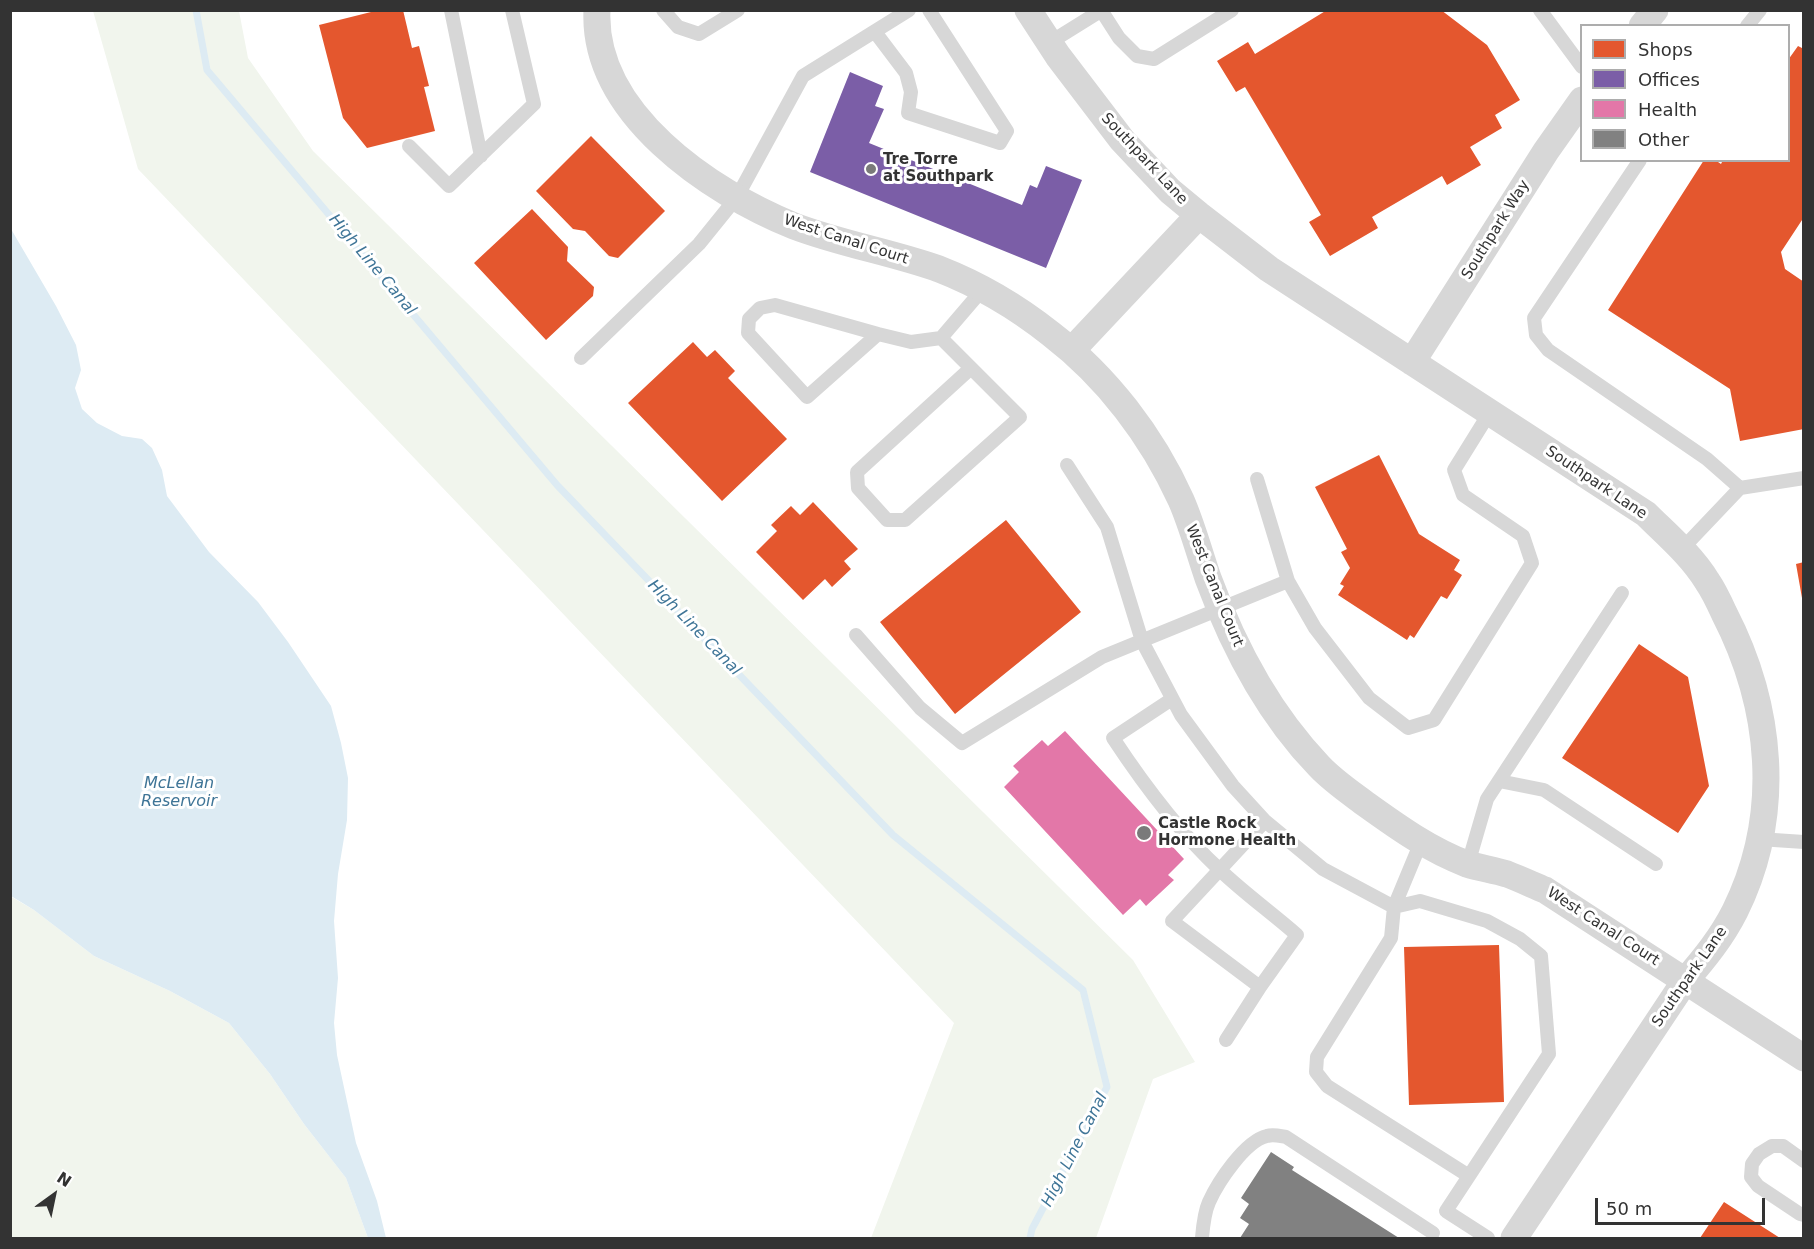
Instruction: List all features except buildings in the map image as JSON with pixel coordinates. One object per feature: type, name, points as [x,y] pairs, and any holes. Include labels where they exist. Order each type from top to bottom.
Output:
[{"type":"street","name":"West Canal Court","points":[[597,10],[600,49],[612,77],[626,102],[651,133],[678,159],[737,197],[794,225],[939,269],[983,289],[1025,313],[1072,350],[1120,402],[1164,467],[1182,502],[1221,610],[1246,663],[1274,711],[1321,768],[1365,804],[1421,843],[1468,864],[1507,874],[1545,890],[1803,1058]]},
{"type":"street","name":"Southpark Lane","points":[[1028,10],[1049,43],[1122,140],[1170,191],[1269,269],[1646,514],[1682,549],[1707,580],[1743,653],[1762,717],[1766,794],[1753,865],[1736,910],[1713,948],[1685,981],[1514,1239]]},
{"type":"street","points":[[1644,24],[1655,10]]},
{"type":"street","name":"Southpark Way","points":[[1412,362],[1580,101]]},
{"type":"street","points":[[1072,350],[1199,215]]},
{"type":"lane","points":[[452,10],[481,156]]},
{"type":"lane","points":[[409,146],[449,186],[534,104],[512,10]]},
{"type":"lane","points":[[663,10],[678,27],[699,33],[738,10]]},
{"type":"lane","points":[[581,358],[699,244],[737,197],[803,76],[909,10]]},
{"type":"lane","points":[[875,32],[906,73],[911,92],[908,113],[1000,143],[1007,131],[929,10]]},
{"type":"lane","points":[[1049,43],[1102,11],[1119,38],[1137,56],[1154,59],[1232,10]]},
{"type":"lane","points":[[1749,24],[1760,10]]},
{"type":"lane","points":[[1544,12],[1580,66]]},
{"type":"lane","points":[[1639,162],[1534,318],[1536,335],[1548,350],[1707,459],[1740,488]]},
{"type":"lane","points":[[878,334],[807,397],[748,333],[749,319],[760,308],[775,305],[910,342],[941,338],[983,289]]},
{"type":"lane","points":[[941,338],[971,368],[1020,417],[905,520],[887,520],[858,488],[856,472],[971,368]]},
{"type":"lane","points":[[1257,479],[1288,581],[1315,628],[1369,698],[1408,728],[1434,720],[1532,563],[1523,536],[1463,495],[1454,470],[1490,412]]},
{"type":"lane","points":[[1067,465],[1107,527],[1142,641],[1172,699],[1181,715],[1233,786],[1265,821],[1323,869],[1394,907],[1420,901],[1487,921],[1520,939],[1541,956],[1549,1054],[1432,1236],[1286,1137],[1269,1135],[1257,1140],[1242,1151],[1209,1201],[1203,1218],[1202,1239]]},
{"type":"lane","points":[[1682,549],[1740,488],[1803,478]]},
{"type":"lane","points":[[856,635],[920,708],[962,743],[1101,657],[1288,581]]},
{"type":"lane","points":[[1468,864],[1486,799],[1622,593]]},
{"type":"lane","points":[[1172,699],[1113,738],[1129,763],[1172,818],[1220,870],[1298,935],[1260,987],[1226,1040]]},
{"type":"lane","points":[[1499,781],[1544,790],[1656,864]]},
{"type":"lane","points":[[1260,987],[1172,921],[1265,821]]},
{"type":"lane","points":[[1759,840],[1803,842]]},
{"type":"lane","points":[[1421,843],[1394,907],[1391,938],[1317,1057],[1316,1072],[1327,1086],[1469,1176]]},
{"type":"lane","points":[[1803,1161],[1783,1146],[1772,1146],[1760,1154],[1752,1164],[1751,1178],[1758,1186],[1803,1215]]},
{"type":"lane","points":[[1446,1211],[1488,1239]]},
{"type":"shaded area","points":[[93,11],[239,11],[248,58],[313,151],[1133,960],[1195,1062],[1153,1079],[1096,1238],[871,1238],[954,1023],[138,169]]},
{"type":"shaded area","points":[[10,896],[34,910],[94,956],[170,991],[229,1023],[270,1074],[304,1124],[346,1178],[368,1238],[11,1238]]},
{"type":"water","name":"McLellan Reservoir","points":[[11,229],[76,345],[81,370],[75,388],[82,409],[97,423],[122,436],[142,439],[152,448],[162,470],[167,496],[209,552],[258,602],[331,706],[348,778],[347,820],[338,874],[334,921],[338,978],[334,1023],[337,1055],[356,1143],[377,1201],[386,1238],[368,1238],[346,1178],[304,1124],[270,1074],[229,1023],[170,991],[94,956],[34,910],[11,896]]},
{"type":"waterway","name":"High Line Canal","points":[[196,10],[207,70],[557,485],[893,835],[1083,990],[1107,1087],[1032,1229],[1030,1238]]},
{"type":"place","name":"Tre Torre at Southpark","points":[[871,169]]},
{"type":"place","name":"Castle Rock Hormone Health","points":[[1144,833]]}]
